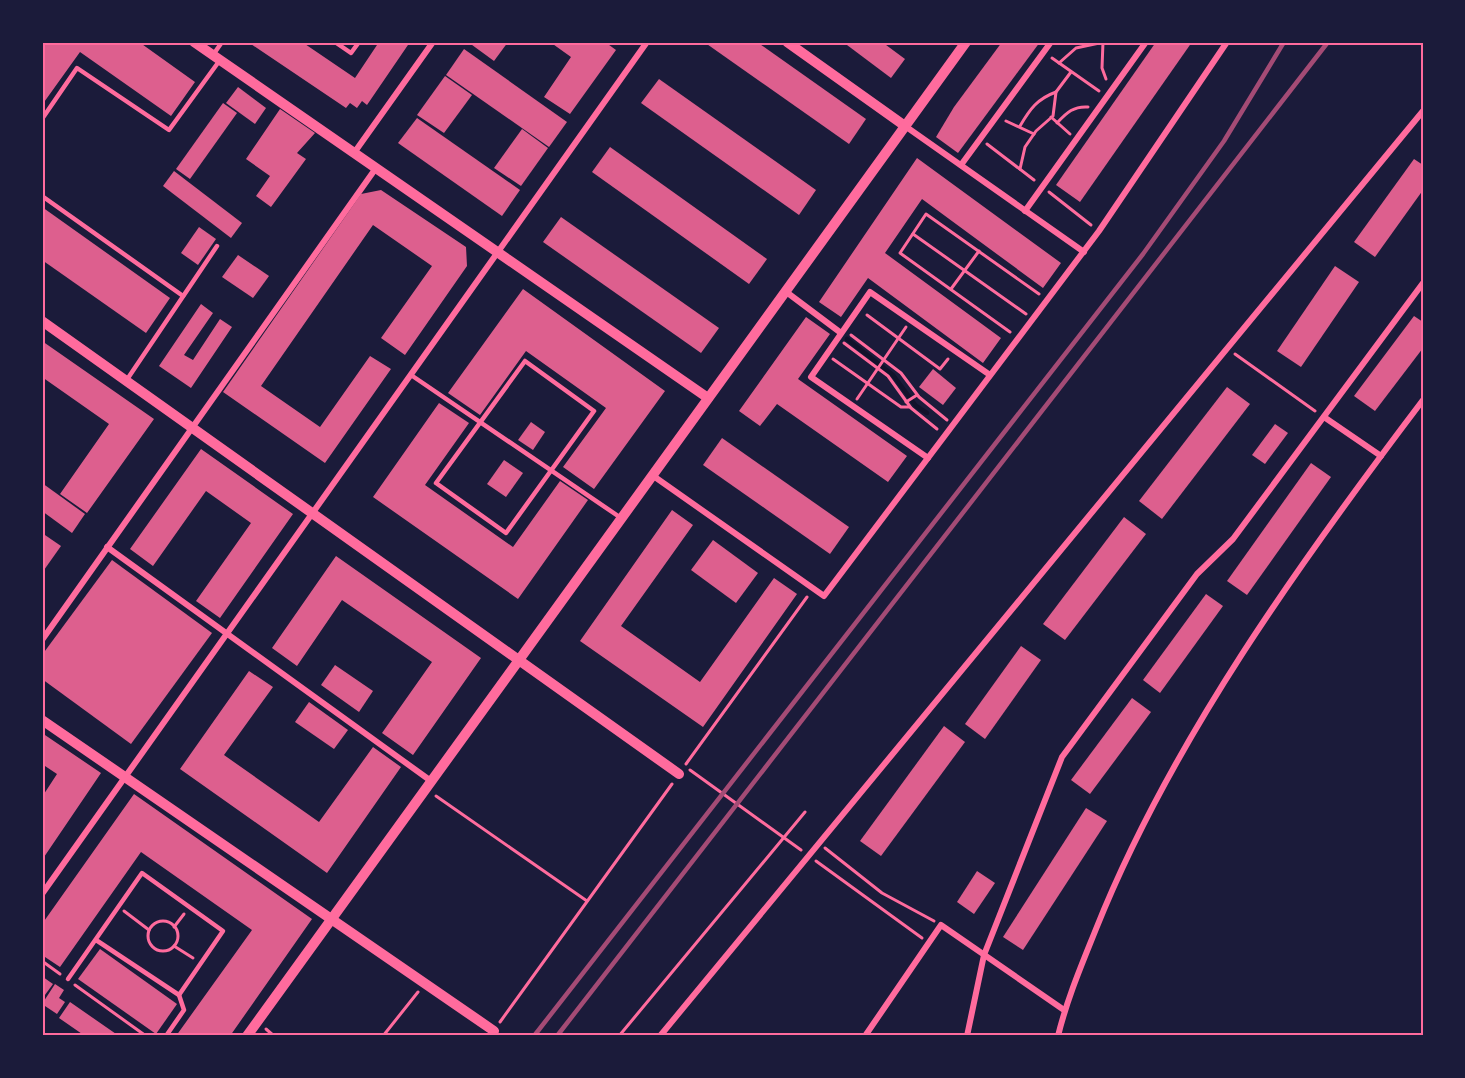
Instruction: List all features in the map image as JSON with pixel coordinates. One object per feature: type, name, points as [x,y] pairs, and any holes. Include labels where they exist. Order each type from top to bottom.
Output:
[{"type":"street","points":[[194,42],[708,398]]},
{"type":"street","points":[[354,153],[433,42]]},
{"type":"street","points":[[42,894],[647,42]]},
{"type":"street","points":[[787,42],[1084,252]]},
{"type":"street","points":[[247,1036],[966,42]]},
{"type":"street","points":[[961,165],[1051,42]]},
{"type":"street","points":[[1025,211],[1146,42]]},
{"type":"street","points":[[652,475],[824,596],[1084,252],[1227,42]]},
{"type":"street","points":[[660,1036],[1423,111]]},
{"type":"street","points":[[42,640],[376,168]]},
{"type":"street","points":[[967,1036],[984,955],[1062,757],[1197,574],[1233,539],[1423,283]]},
{"type":"street","points":[[786,291],[841,334]]},
{"type":"street","points":[[928,458],[811,377],[870,292],[990,375]]},
{"type":"street","points":[[42,321],[679,774]]},
{"type":"street","points":[[1058,1036],[1064,1010],[1114,884],[1165,781],[1247,647],[1423,400]]},
{"type":"street","points":[[1324,417],[1381,456]]},
{"type":"street","points":[[107,547],[228,634],[428,785]]},
{"type":"street","points":[[42,720],[425,983],[492,1034]]},
{"type":"street","points":[[866,1036],[941,925],[1064,1010]]},
{"type":"lane","points":[[42,119],[77,68],[169,130],[217,58],[222,42]]},
{"type":"lane","points":[[336,42],[351,52],[359,42]]},
{"type":"lane","points":[[42,196],[183,296]]},
{"type":"lane","points":[[126,381],[217,246]]},
{"type":"lane","points":[[525,361],[594,411],[551,470],[506,533],[436,483],[525,361]]},
{"type":"lane","points":[[411,375],[621,518]]},
{"type":"lane","points":[[68,980],[142,873],[223,932],[179,995]]},
{"type":"lane","points":[[96,940],[179,995],[184,1010],[166,1036]]},
{"type":"path","points":[[1059,63],[1076,48],[1104,42],[1102,68],[1108,94]]},
{"type":"path","points":[[1043,52],[1108,94]]},
{"type":"path","points":[[1020,169],[1025,147],[1051,117],[1056,92],[1071,72]]},
{"type":"path","points":[[1020,126],[1031,106],[1043,97],[1056,92]]},
{"type":"path","points":[[1057,123],[1068,111],[1080,106],[1098,109]]},
{"type":"path","points":[[995,117],[1034,134]]},
{"type":"path","points":[[1051,117],[1076,140]]},
{"type":"path","points":[[1019,338],[900,253],[926,214],[1047,300]]},
{"type":"path","points":[[913,234],[1033,319]]},
{"type":"path","points":[[951,289],[979,251]]},
{"type":"path","points":[[858,309],[940,369],[954,351]]},
{"type":"path","points":[[853,405],[910,321]]},
{"type":"path","points":[[841,334],[901,374],[917,395],[953,425]]},
{"type":"path","points":[[841,334],[888,376],[910,407],[945,435]]},
{"type":"path","points":[[1228,348],[1324,417]]},
{"type":"path","points":[[826,355],[901,407],[910,407]]},
{"type":"path","points":[[907,402],[917,395]]},
{"type":"path","points":[[492,1034],[813,588]]},
{"type":"path","points":[[428,785],[587,901]]},
{"type":"path","points":[[620,1036],[805,812]]},
{"type":"path","points":[[819,843],[882,893],[941,925]]},
{"type":"path","points":[[118,907],[150,930]]},
{"type":"path","points":[[174,927],[189,907]]},
{"type":"path","points":[[161,922],[174,927],[178,936],[174,946],[166,951],[156,950],[148,939],[150,930],[161,922]]},
{"type":"path","points":[[174,946],[201,964]]},
{"type":"path","points":[[42,961],[146,1036]]},
{"type":"path","points":[[383,1036],[425,983]]},
{"type":"building","points":[[42,42],[139,42],[195,82],[171,116],[80,52],[42,105]]},
{"type":"building","points":[[248,42],[302,42],[355,78],[379,42],[410,42],[367,105],[362,101],[357,108],[350,103],[346,108]]},
{"type":"building","points":[[468,42],[508,42],[494,61]]},
{"type":"building","points":[[550,42],[605,42],[616,50],[570,114],[544,97],[571,57]]},
{"type":"building","points":[[704,42],[757,42],[866,119],[849,144]]},
{"type":"building","points":[[843,42],[882,42],[905,59],[891,78]]},
{"type":"building","points":[[1002,42],[1040,42],[958,153],[936,137],[954,107]]},
{"type":"building","points":[[1156,42],[1192,42],[1080,202],[1056,185]]},
{"type":"building","points":[[464,49],[567,122],[549,147],[446,75]]},
{"type":"building","points":[[445,76],[472,95],[444,133],[417,115]]},
{"type":"building","points":[[659,79],[816,190],[799,215],[641,103]]},
{"type":"building","points":[[238,87],[266,108],[255,124],[226,103]]},
{"type":"building","points":[[223,103],[237,113],[190,179],[176,169]]},
{"type":"building","points":[[280,109],[315,133],[297,153],[306,159],[271,207],[256,196],[270,176],[246,159]]},
{"type":"building","points":[[417,118],[520,190],[502,216],[398,143]]},
{"type":"building","points":[[522,129],[548,148],[521,186],[494,168]]},
{"type":"building","points":[[610,147],[767,259],[749,284],[592,172]]},
{"type":"building","points":[[917,158],[1061,263],[1043,288],[922,199],[885,253],[1001,338],[983,363],[868,278],[841,317],[819,302]]},
{"type":"building","points":[[1414,159],[1423,165],[1423,190],[1375,257],[1354,242]]},
{"type":"building","points":[[174,171],[242,223],[231,238],[163,186]]},
{"type":"building","points":[[381,190],[466,247],[467,266],[405,355],[381,338],[432,266],[373,225],[261,386],[320,427],[370,356],[391,369],[325,463],[223,392],[361,194]]},
{"type":"building","points":[[42,207],[170,298],[146,333],[42,260]]},
{"type":"building","points":[[561,217],[719,328],[701,353],[543,242]]},
{"type":"building","points":[[199,227],[216,239],[198,265],[181,253]]},
{"type":"building","points":[[238,255],[269,276],[253,298],[222,277]]},
{"type":"building","points":[[1335,266],[1359,282],[1301,367],[1277,351]]},
{"type":"building","points":[[523,289],[665,391],[594,489],[563,467],[606,408],[526,351],[480,415],[448,393]]},
{"type":"building","points":[[201,304],[213,313],[184,355],[193,360],[220,319],[232,327],[191,388],[159,366]]},
{"type":"building","points":[[1414,316],[1423,322],[1423,348],[1375,411],[1354,396]]},
{"type":"building","points":[[806,317],[830,334],[798,379],[907,456],[888,482],[777,404],[760,426],[739,411]]},
{"type":"building","points":[[42,341],[154,419],[87,513],[60,494],[109,424],[42,377]]},
{"type":"building","points":[[933,369],[956,388],[943,405],[919,387]]},
{"type":"building","points":[[1227,387],[1250,404],[1162,519],[1139,501]]},
{"type":"building","points":[[439,403],[469,423],[425,485],[513,547],[560,481],[588,500],[518,599],[373,497]]},
{"type":"building","points":[[531,422],[545,432],[533,450],[518,440]]},
{"type":"building","points":[[1275,424],[1288,433],[1265,464],[1252,455]]},
{"type":"building","points":[[722,438],[849,527],[830,554],[703,465]]},
{"type":"building","points":[[201,449],[293,514],[220,618],[196,601],[251,523],[206,491],[153,566],[130,549]]},
{"type":"building","points":[[504,460],[523,473],[506,497],[487,484]]},
{"type":"building","points":[[1311,463],[1331,477],[1247,595],[1227,581]]},
{"type":"building","points":[[42,483],[85,514],[72,533],[42,511]]},
{"type":"building","points":[[672,510],[693,525],[621,626],[700,682],[774,578],[797,594],[703,727],[580,641]]},
{"type":"building","points":[[1124,517],[1146,534],[1065,640],[1043,624]]},
{"type":"building","points":[[42,533],[61,546],[44,570],[42,569]]},
{"type":"building","points":[[713,540],[758,573],[736,603],[691,570]]},
{"type":"building","points":[[336,556],[481,658],[413,755],[382,733],[432,662],[342,600],[297,666],[272,648]]},
{"type":"building","points":[[112,560],[212,633],[131,744],[42,679],[42,655]]},
{"type":"building","points":[[1206,594],[1223,606],[1160,693],[1143,680]]},
{"type":"building","points":[[1021,646],[1041,660],[985,739],[965,724]]},
{"type":"building","points":[[335,665],[373,691],[359,712],[321,685]]},
{"type":"building","points":[[249,671],[273,687],[224,755],[319,822],[373,747],[401,767],[327,873],[180,769]]},
{"type":"building","points":[[1132,698],[1151,712],[1090,794],[1071,780]]},
{"type":"building","points":[[309,702],[348,730],[334,749],[295,722]]},
{"type":"building","points":[[944,726],[965,742],[881,856],[860,841]]},
{"type":"building","points":[[42,733],[101,773],[42,860],[42,797],[57,774],[42,764]]},
{"type":"building","points":[[134,794],[312,919],[230,1036],[176,1036],[252,930],[141,852],[60,967],[42,955],[42,924]]},
{"type":"building","points":[[1086,808],[1107,821],[1023,950],[1003,937]]},
{"type":"building","points":[[977,871],[995,883],[974,914],[957,902]]},
{"type":"building","points":[[100,949],[177,1004],[156,1034],[78,979]]},
{"type":"building","points":[[43,977],[53,984],[42,999],[42,979]]},
{"type":"building","points":[[55,984],[64,990],[59,998],[65,1002],[57,1014],[42,1004]]},
{"type":"building","points":[[70,1002],[119,1036],[85,1036],[59,1018]]},
{"type":"waterway","points":[[847,339],[893,375],[916,406],[927,413]]},
{"type":"railway","points":[[534,1036],[1143,254],[1224,141],[1284,42]]},
{"type":"railway","points":[[557,1036],[1328,42]]}]
